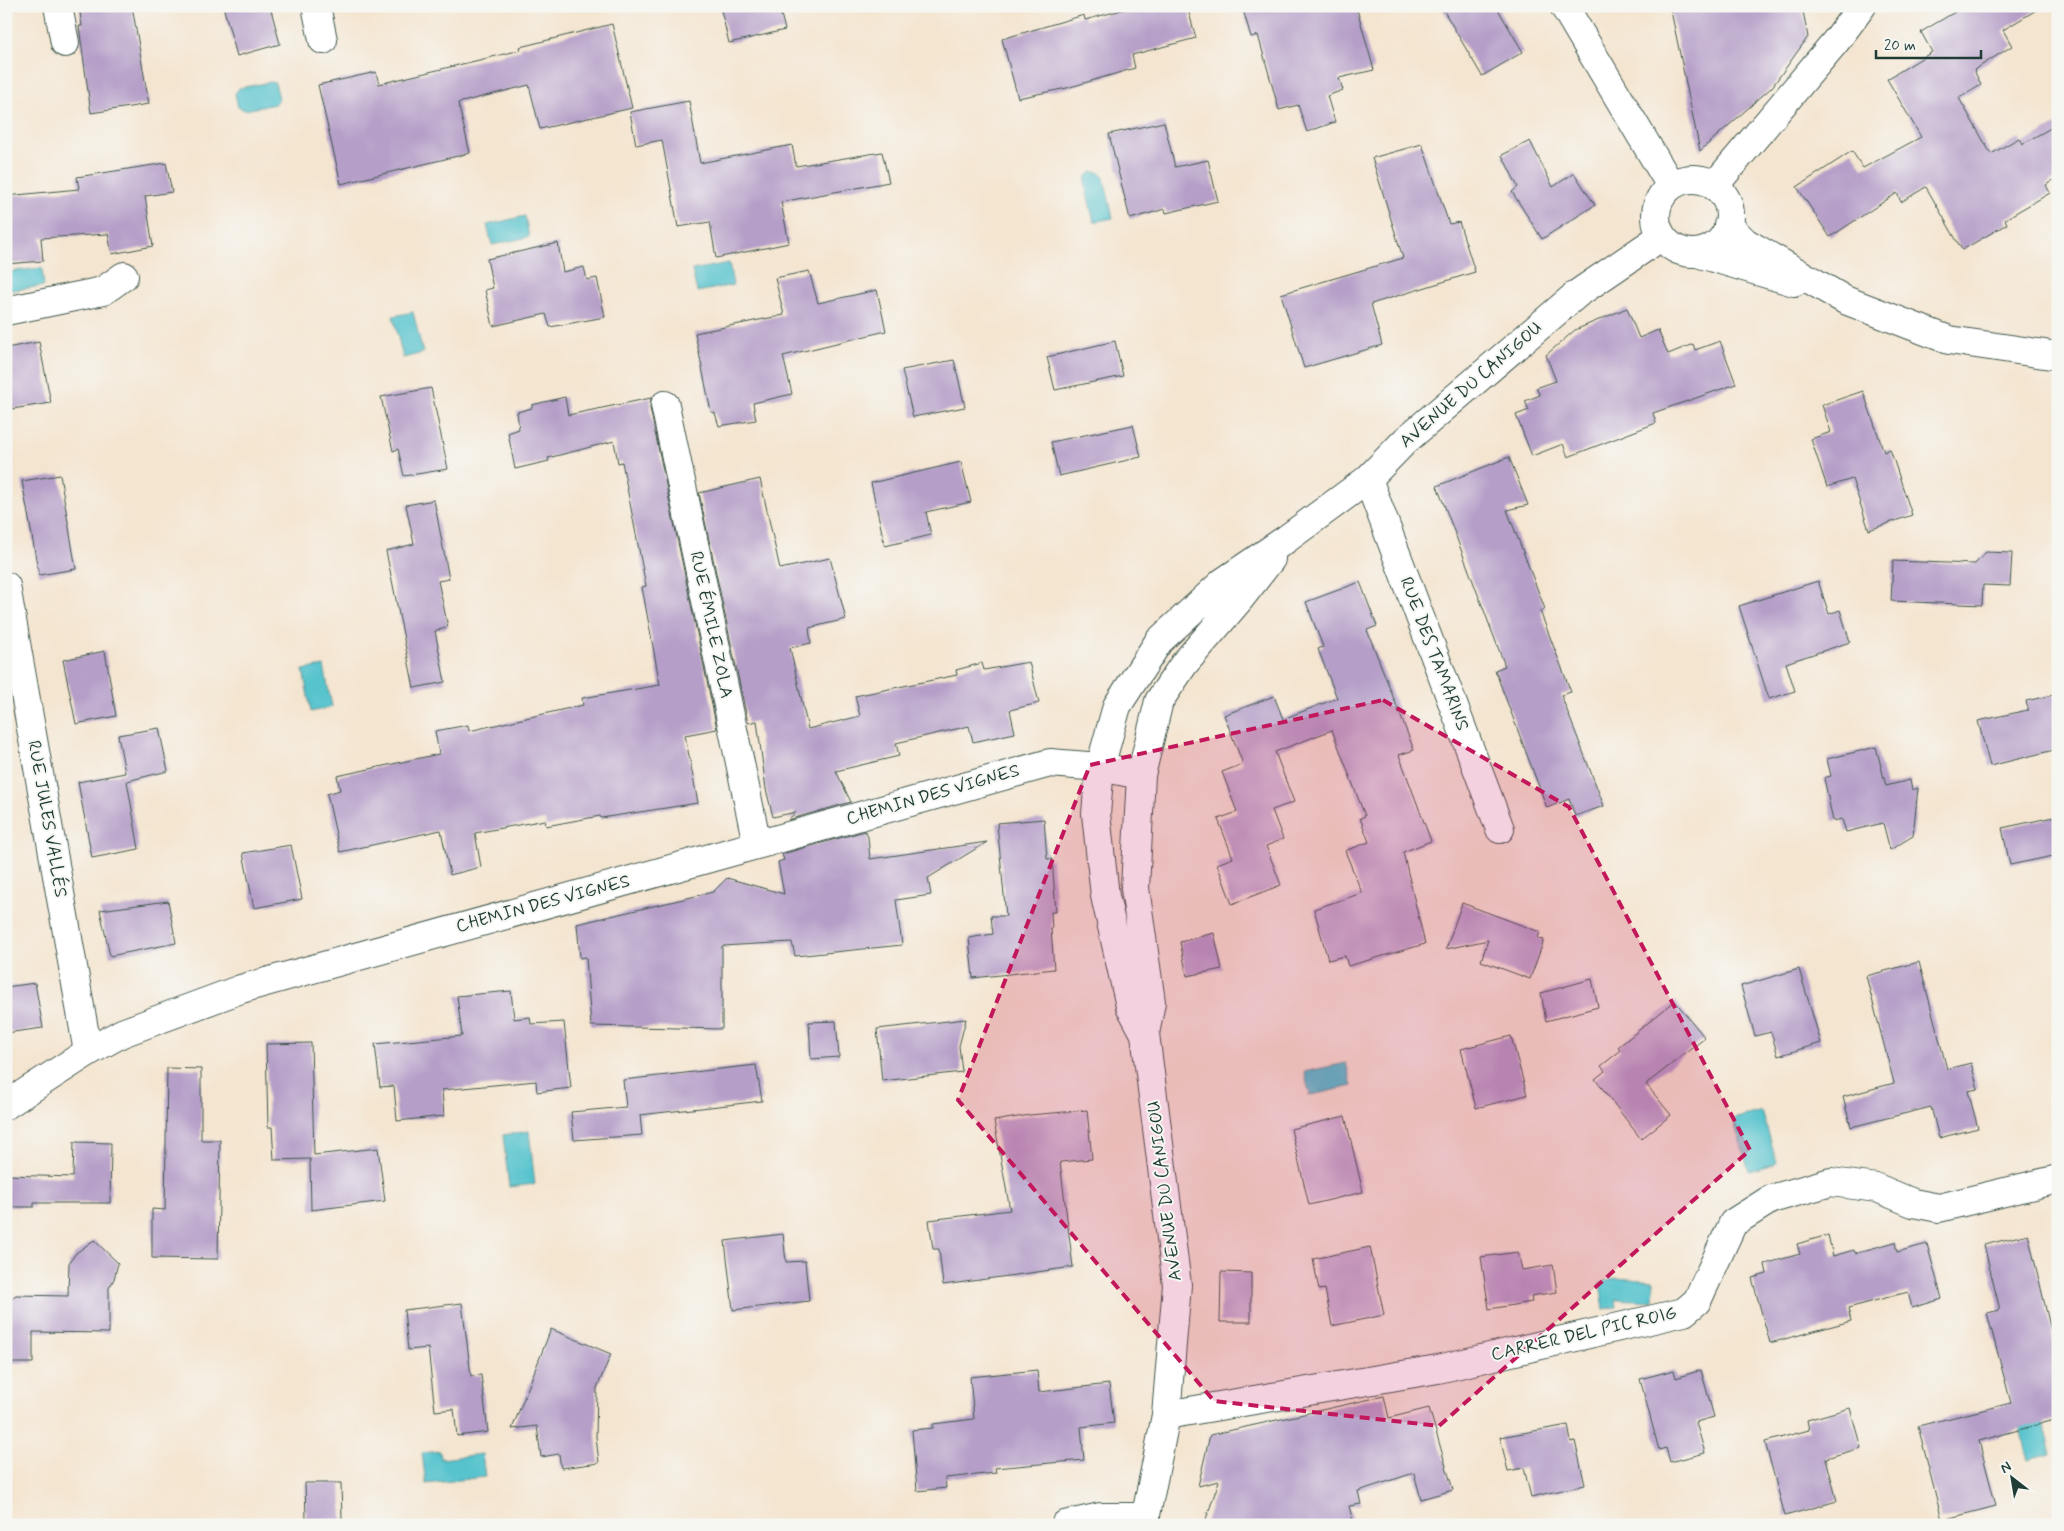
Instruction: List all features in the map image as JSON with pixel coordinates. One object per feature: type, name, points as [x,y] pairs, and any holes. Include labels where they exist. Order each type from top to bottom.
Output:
[{"type":"street","points":[[58,6],[65,43]]},
{"type":"street","points":[[316,6],[324,40]]},
{"type":"street","points":[[1564,6],[1671,186]]},
{"type":"street","points":[[1714,186],[1836,41],[1862,6]]},
{"type":"street","points":[[1697,253],[1711,248],[1722,238],[1728,225],[1729,209],[1723,194],[1714,186],[1708,182],[1688,178],[1671,186],[1659,200],[1656,218],[1662,236],[1671,246],[1683,252],[1697,253],[1831,293],[1948,340],[2058,356]]},
{"type":"street","points":[[1728,225],[1745,242],[1831,293]]},
{"type":"street","name":"AVENUE DU CANIGOU","points":[[1145,1034],[1130,1006],[1105,896],[1096,814],[1100,767],[1117,706],[1159,642],[1223,582],[1285,540],[1368,479],[1406,440],[1577,294],[1662,236]]},
{"type":"street","points":[[6,310],[103,291],[124,276]]},
{"type":"street","name":"RUE ÉMILE ZOLA","points":[[665,405],[757,844]]},
{"type":"street","name":"RUE DES TAMARINS","points":[[1368,479],[1500,829]]},
{"type":"street","name":"AVENUE DU CANIGOU","points":[[1145,1521],[1166,1415],[1177,1285],[1145,1034],[1151,1002],[1135,888],[1141,775],[1159,701],[1184,664],[1239,600],[1285,540]]},
{"type":"street","name":"RUE JULES VALLÉS","points":[[6,586],[15,686],[88,1052]]},
{"type":"street","name":"CHEMIN DES VIGNES","points":[[6,1105],[88,1052],[122,1033],[241,989],[1050,763],[1100,767],[1141,775]]},
{"type":"street","name":"CARRER DEL PIC ROIG","points":[[1166,1415],[1438,1369],[1684,1312],[1697,1301],[1733,1223],[1771,1199],[1831,1182],[1876,1188],[1913,1203],[1939,1208],[2058,1180]]},
{"type":"street","points":[[1065,1525],[1101,1517],[1145,1521]]},
{"type":"highlighted area","points":[[1383,700],[1569,807],[1750,1150],[1439,1426],[1214,1401],[958,1100],[1090,765]]},
{"type":"water","points":[[271,82],[275,83],[279,98],[275,104],[245,110],[238,107],[235,94],[239,88]]},
{"type":"water","points":[[1091,172],[1099,172],[1104,178],[1113,218],[1094,222],[1085,185],[1086,177]]},
{"type":"water","points":[[525,216],[529,237],[492,245],[487,225]]},
{"type":"water","points":[[729,263],[733,285],[697,292],[692,270]]},
{"type":"water","points":[[42,268],[44,286],[6,291],[6,272]]},
{"type":"water","points":[[413,312],[423,353],[403,358],[393,316]]},
{"type":"water","points":[[324,666],[332,707],[311,712],[303,670]]},
{"type":"water","points":[[1346,1063],[1352,1086],[1307,1096],[1310,1095],[1304,1072]]},
{"type":"water","points":[[1762,1111],[1777,1163],[1749,1171],[1733,1119]]},
{"type":"water","points":[[529,1131],[535,1184],[509,1187],[503,1135]]},
{"type":"water","points":[[1617,1278],[1654,1281],[1653,1301],[1616,1299],[1617,1307],[1604,1309],[1600,1283]]},
{"type":"water","points":[[2038,1403],[2051,1454],[2028,1460],[2015,1410]]},
{"type":"water","points":[[440,1451],[441,1459],[482,1454],[485,1477],[426,1484],[422,1453]]},
{"type":"building","points":[[79,6],[132,6],[149,104],[91,113],[79,26],[82,26]]},
{"type":"building","points":[[223,6],[270,6],[280,44],[237,56]]},
{"type":"building","points":[[720,6],[779,6],[785,30],[729,43]]},
{"type":"building","points":[[1136,6],[1187,6],[1196,38],[1132,55],[1135,68],[1067,88],[1018,98],[1002,39],[1084,15],[1085,20]]},
{"type":"building","points":[[1242,6],[1356,6],[1374,70],[1339,78],[1343,90],[1327,96],[1335,122],[1307,132],[1298,105],[1279,110],[1258,35],[1251,37]]},
{"type":"building","points":[[1441,6],[1496,6],[1523,52],[1482,76]]},
{"type":"building","points":[[1670,6],[1802,6],[1808,37],[1772,87],[1700,151]]},
{"type":"building","points":[[1965,6],[2043,6],[2003,30],[2012,46],[1974,70],[1981,85],[1959,98],[1991,154],[2019,138],[2022,144],[2058,124],[2058,177],[2046,185],[2050,193],[2005,219],[2007,224],[1962,250],[1926,187],[1901,202],[1897,193],[1830,237],[1797,187],[1852,151],[1863,168],[1921,137],[1887,79],[1932,52],[1921,32]]},
{"type":"building","points":[[612,24],[632,108],[540,129],[529,85],[458,103],[470,153],[341,184],[318,85],[376,72],[379,84],[521,50],[520,47]]},
{"type":"building","points":[[689,101],[700,163],[792,145],[796,166],[882,152],[889,182],[781,202],[789,243],[716,258],[710,222],[678,227],[662,140],[636,145],[630,112]]},
{"type":"building","points":[[1164,122],[1175,167],[1208,160],[1218,201],[1166,213],[1165,209],[1130,219],[1109,134]]},
{"type":"building","points":[[1530,141],[1553,187],[1574,173],[1595,205],[1542,239],[1512,192],[1518,187],[1502,155]]},
{"type":"building","points":[[1422,144],[1449,224],[1459,222],[1475,272],[1371,304],[1382,345],[1304,368],[1281,294],[1403,258],[1372,158]]},
{"type":"building","points":[[166,163],[172,192],[145,196],[153,246],[112,254],[108,234],[41,238],[43,261],[6,264],[6,196],[79,189],[77,177]]},
{"type":"building","points":[[558,243],[563,272],[584,267],[587,280],[597,278],[605,317],[550,327],[546,314],[493,326],[485,290],[493,288],[487,259]]},
{"type":"building","points":[[809,271],[818,303],[877,290],[886,331],[783,356],[792,394],[753,403],[756,420],[719,426],[715,413],[711,412],[695,333],[784,315],[775,278]]},
{"type":"building","points":[[1627,308],[1639,338],[1658,330],[1668,354],[1693,344],[1695,350],[1720,341],[1736,384],[1653,413],[1656,423],[1568,457],[1563,444],[1532,456],[1516,415],[1529,410],[1525,401],[1540,395],[1536,388],[1556,381],[1546,355],[1575,330]]},
{"type":"building","points":[[1115,341],[1123,376],[1055,390],[1047,357]]},
{"type":"building","points":[[39,342],[51,403],[12,409],[6,387],[6,348]]},
{"type":"building","points":[[954,360],[965,407],[913,417],[902,370]]},
{"type":"building","points":[[431,388],[448,469],[404,476],[398,449],[393,451],[381,397]]},
{"type":"building","points":[[1863,391],[1884,452],[1890,449],[1912,515],[1869,530],[1852,479],[1827,487],[1811,439],[1831,432],[1822,405]]},
{"type":"building","points":[[565,397],[568,415],[651,398],[650,408],[717,729],[685,735],[698,803],[601,818],[600,816],[546,826],[545,820],[475,833],[481,867],[450,875],[441,830],[340,852],[327,794],[340,790],[337,776],[439,754],[435,731],[468,725],[469,731],[583,705],[582,698],[660,685],[642,587],[646,586],[622,462],[618,463],[614,441],[548,458],[549,461],[515,469],[508,433],[519,429],[517,412],[532,408],[532,405]]},
{"type":"building","points":[[1133,425],[1141,457],[1059,476],[1051,442]]},
{"type":"building","points":[[1509,457],[1528,505],[1507,510],[1545,609],[1540,611],[1571,692],[1561,695],[1604,806],[1575,816],[1569,799],[1547,808],[1495,670],[1505,666],[1437,486]]},
{"type":"building","points":[[961,462],[971,502],[926,512],[931,535],[885,546],[871,483]]},
{"type":"building","points":[[60,475],[76,569],[39,575],[22,481]]},
{"type":"building","points":[[760,479],[780,569],[830,558],[846,619],[809,628],[811,643],[790,648],[808,729],[860,716],[855,696],[957,675],[956,670],[982,663],[984,670],[1029,662],[1039,703],[1010,710],[1015,733],[973,742],[969,726],[896,743],[899,756],[836,771],[851,802],[788,820],[796,812],[773,817],[766,789],[757,721],[748,723],[699,493]]},
{"type":"building","points":[[434,500],[449,579],[438,581],[448,627],[435,631],[445,682],[414,688],[386,551],[414,544],[406,505]]},
{"type":"building","points":[[1986,552],[2012,553],[2010,586],[1983,585],[1982,605],[1891,601],[1893,561],[1975,564]]},
{"type":"building","points":[[1818,581],[1829,614],[1840,610],[1850,642],[1786,663],[1795,691],[1769,699],[1739,606]]},
{"type":"building","points":[[1360,582],[1377,626],[1367,630],[1414,750],[1399,755],[1431,841],[1403,852],[1425,944],[1348,966],[1345,956],[1328,960],[1314,909],[1362,893],[1345,851],[1369,842],[1360,818],[1365,816],[1332,730],[1275,752],[1294,802],[1272,810],[1283,839],[1266,846],[1281,885],[1232,904],[1217,864],[1233,858],[1218,819],[1237,812],[1222,772],[1243,764],[1224,715],[1274,696],[1283,719],[1337,698],[1318,649],[1323,647],[1306,602]]},
{"type":"building","points":[[105,651],[116,716],[76,724],[63,660]]},
{"type":"building","points":[[2058,694],[2058,749],[1990,766],[1978,721],[2028,710],[2026,701]]},
{"type":"building","points":[[159,728],[168,771],[127,781],[139,849],[92,858],[78,782],[125,773],[118,735]]},
{"type":"building","points":[[1876,747],[1886,786],[1910,780],[1912,790],[1918,788],[1913,836],[1890,850],[1883,823],[1846,832],[1842,819],[1833,821],[1824,778],[1831,776],[1827,759]]},
{"type":"building","points":[[2058,816],[2058,855],[2010,865],[2002,828]]},
{"type":"building","points":[[1044,819],[1047,859],[1052,859],[1056,912],[1051,912],[1054,969],[973,978],[969,938],[993,934],[991,916],[1006,916],[997,823]]},
{"type":"building","points":[[865,831],[868,837],[870,859],[987,842],[928,878],[931,895],[896,900],[902,945],[795,956],[792,942],[722,946],[722,1029],[591,1026],[586,957],[580,958],[577,924],[713,892],[727,878],[784,894],[778,862],[784,860],[782,854]]},
{"type":"building","points":[[291,845],[302,899],[254,908],[243,853]]},
{"type":"building","points":[[168,901],[176,943],[110,956],[100,910]]},
{"type":"building","points":[[1462,903],[1540,932],[1538,938],[1544,940],[1530,979],[1481,961],[1488,940],[1446,949]]},
{"type":"building","points":[[1214,933],[1222,969],[1187,976],[1180,942]]},
{"type":"building","points":[[1919,962],[1947,1069],[1971,1063],[1978,1089],[1968,1091],[1978,1128],[1939,1138],[1931,1107],[1851,1127],[1843,1097],[1894,1083],[1866,976]]},
{"type":"building","points":[[1799,969],[1821,1043],[1778,1056],[1771,1032],[1755,1036],[1741,986]]},
{"type":"building","points":[[1592,979],[1598,1007],[1546,1021],[1541,993]]},
{"type":"building","points":[[35,983],[43,1028],[6,1033],[6,987]]},
{"type":"building","points":[[511,991],[514,1019],[530,1017],[531,1024],[564,1022],[571,1088],[537,1092],[536,1081],[442,1090],[444,1116],[397,1121],[394,1086],[380,1087],[375,1044],[462,1036],[457,996]]},
{"type":"building","points":[[1675,1001],[1705,1038],[1646,1084],[1671,1115],[1641,1139],[1595,1079],[1605,1071],[1601,1066],[1620,1051],[1618,1047]]},
{"type":"building","points":[[966,1019],[959,1046],[962,1072],[882,1081],[877,1029]]},
{"type":"building","points":[[836,1021],[839,1057],[811,1059],[809,1022]]},
{"type":"building","points":[[1511,1036],[1527,1095],[1476,1108],[1461,1049]]},
{"type":"building","points":[[311,1043],[314,1155],[378,1148],[385,1201],[311,1210],[310,1159],[274,1160],[272,1127],[268,1127],[266,1044]]},
{"type":"building","points":[[756,1065],[762,1101],[640,1115],[642,1135],[574,1140],[571,1112],[626,1107],[623,1080]]},
{"type":"building","points":[[167,1068],[201,1069],[201,1140],[220,1140],[218,1259],[152,1258],[152,1209],[165,1210]]},
{"type":"building","points":[[1087,1110],[1092,1159],[1060,1162],[1073,1267],[943,1285],[939,1249],[933,1249],[929,1220],[1010,1210],[994,1121],[1030,1115]]},
{"type":"building","points":[[1345,1116],[1363,1192],[1309,1205],[1291,1129]]},
{"type":"building","points":[[74,1142],[111,1143],[110,1203],[34,1203],[34,1207],[6,1207],[6,1175],[73,1177]]},
{"type":"building","points":[[783,1234],[786,1262],[805,1261],[809,1301],[733,1310],[725,1241]]},
{"type":"building","points":[[2028,1234],[2054,1343],[2058,1342],[2058,1419],[1979,1441],[1996,1506],[1942,1520],[1918,1426],[2011,1403],[1987,1313],[2000,1310],[1984,1245]]},
{"type":"building","points":[[1828,1235],[1833,1256],[1854,1250],[1855,1253],[1895,1242],[1897,1252],[1927,1244],[1942,1299],[1912,1308],[1908,1292],[1848,1308],[1851,1321],[1770,1343],[1752,1278],[1767,1274],[1765,1264],[1800,1254],[1797,1244]]},
{"type":"building","points":[[94,1240],[118,1263],[114,1279],[109,1288],[109,1333],[33,1332],[33,1363],[6,1363],[6,1303],[16,1295],[68,1296],[69,1263],[76,1253]]},
{"type":"building","points":[[1370,1247],[1384,1315],[1332,1326],[1325,1289],[1319,1290],[1313,1259]]},
{"type":"building","points":[[1518,1252],[1522,1270],[1553,1265],[1557,1292],[1531,1296],[1532,1302],[1489,1309],[1481,1257]]},
{"type":"building","points":[[1221,1272],[1251,1273],[1251,1322],[1220,1322]]},
{"type":"building","points":[[462,1303],[471,1376],[481,1375],[488,1432],[457,1436],[454,1409],[435,1411],[428,1348],[408,1350],[404,1310]]},
{"type":"building","points":[[551,1329],[611,1354],[597,1388],[596,1437],[599,1463],[561,1468],[559,1454],[541,1457],[537,1426],[512,1429]]},
{"type":"building","points":[[1037,1370],[1039,1392],[1109,1384],[1114,1423],[1081,1427],[1084,1460],[995,1468],[996,1473],[945,1478],[946,1488],[917,1491],[912,1430],[933,1428],[933,1424],[974,1419],[970,1377]]},
{"type":"building","points":[[1674,1370],[1676,1378],[1701,1370],[1714,1417],[1696,1422],[1705,1453],[1670,1462],[1666,1448],[1659,1450],[1640,1379]]},
{"type":"building","points":[[1384,1396],[1389,1418],[1429,1408],[1453,1490],[1421,1499],[1414,1473],[1358,1491],[1361,1504],[1349,1506],[1354,1525],[1204,1525],[1219,1481],[1198,1486],[1210,1435]]},
{"type":"building","points":[[1850,1408],[1861,1448],[1826,1458],[1837,1501],[1785,1516],[1765,1442],[1809,1430],[1807,1420]]},
{"type":"building","points":[[1568,1425],[1571,1442],[1575,1441],[1585,1485],[1531,1497],[1524,1468],[1508,1471],[1500,1437]]},
{"type":"building","points":[[305,1483],[341,1483],[342,1520],[306,1519]]}]
